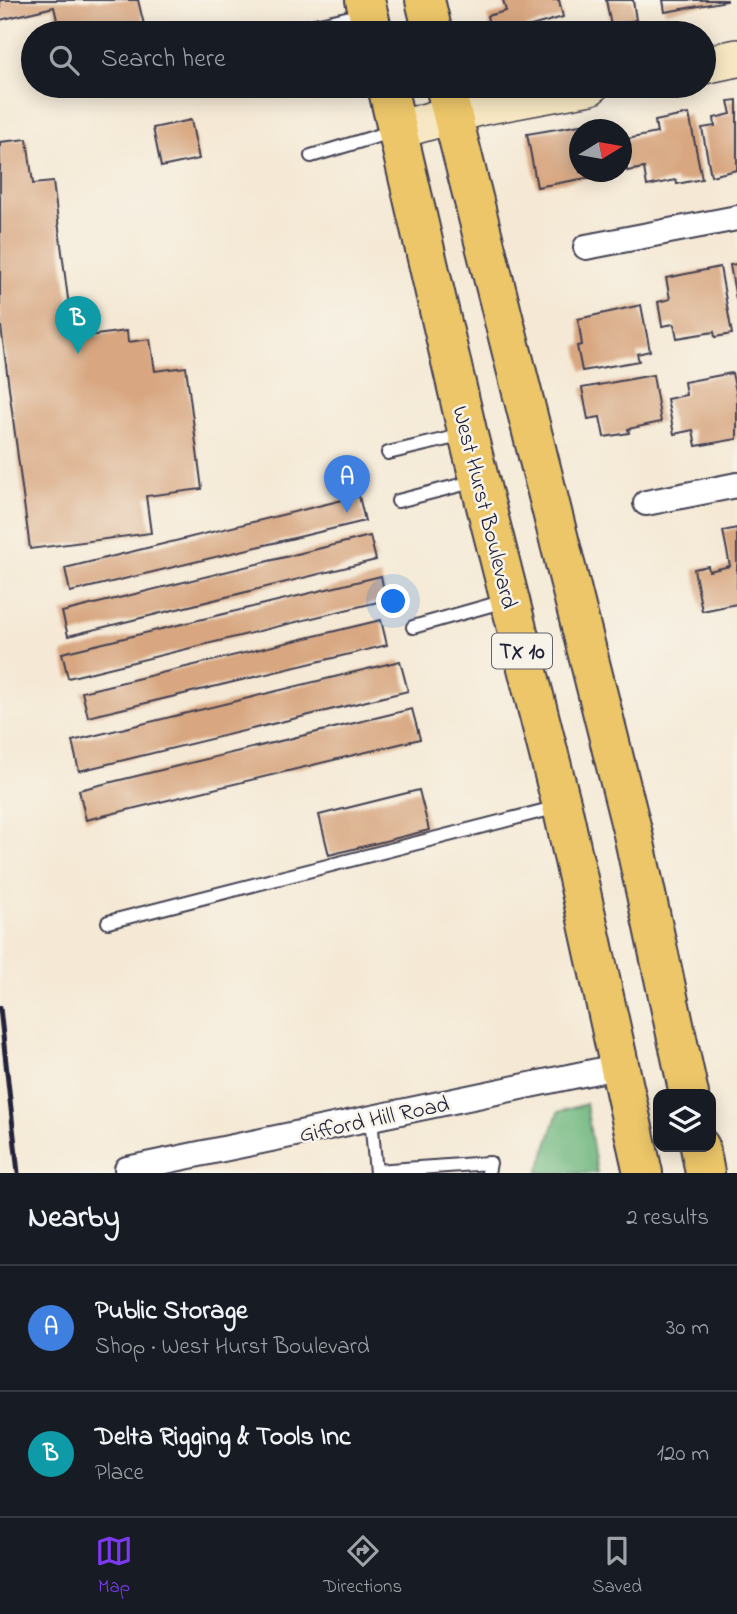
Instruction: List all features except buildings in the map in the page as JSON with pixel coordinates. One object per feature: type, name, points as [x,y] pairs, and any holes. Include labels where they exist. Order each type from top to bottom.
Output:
[{"type":"main road","points":[[425,0],[430,21]]},
{"type":"main road","name":"West Hurst Boulevard","points":[[390,98],[468,435],[562,806],[643,1173]]},
{"type":"main road","name":"TX 10","points":[[449,100],[633,834],[688,1089]]},
{"type":"main road","points":[[700,1152],[705,1173]]},
{"type":"street","points":[[716,62],[737,58]]},
{"type":"street","points":[[398,130],[449,100],[489,104],[523,98]]},
{"type":"street","points":[[586,247],[737,218]]},
{"type":"street","points":[[646,503],[737,485]]},
{"type":"street","name":"Gifford Hill Road","points":[[127,1171],[621,1066]]},
{"type":"lane","points":[[338,21],[368,15]]},
{"type":"lane","points":[[311,156],[398,130]]},
{"type":"lane","points":[[388,453],[468,435]]},
{"type":"lane","points":[[398,500],[480,481]]},
{"type":"lane","points":[[413,627],[509,600]]},
{"type":"lane","points":[[108,922],[562,806]]},
{"type":"lane","points":[[371,1118],[376,1172],[490,1163],[488,1173]]},
{"type":"green space","points":[[586,1104],[597,1173],[538,1173],[558,1112]]},
{"type":"railway","points":[[0,1008],[18,1173]]},
{"type":"place","name":"Delta Rigging & Tools Inc","points":[[78,354]]},
{"type":"place","name":"Public Storage","points":[[347,513]]}]
